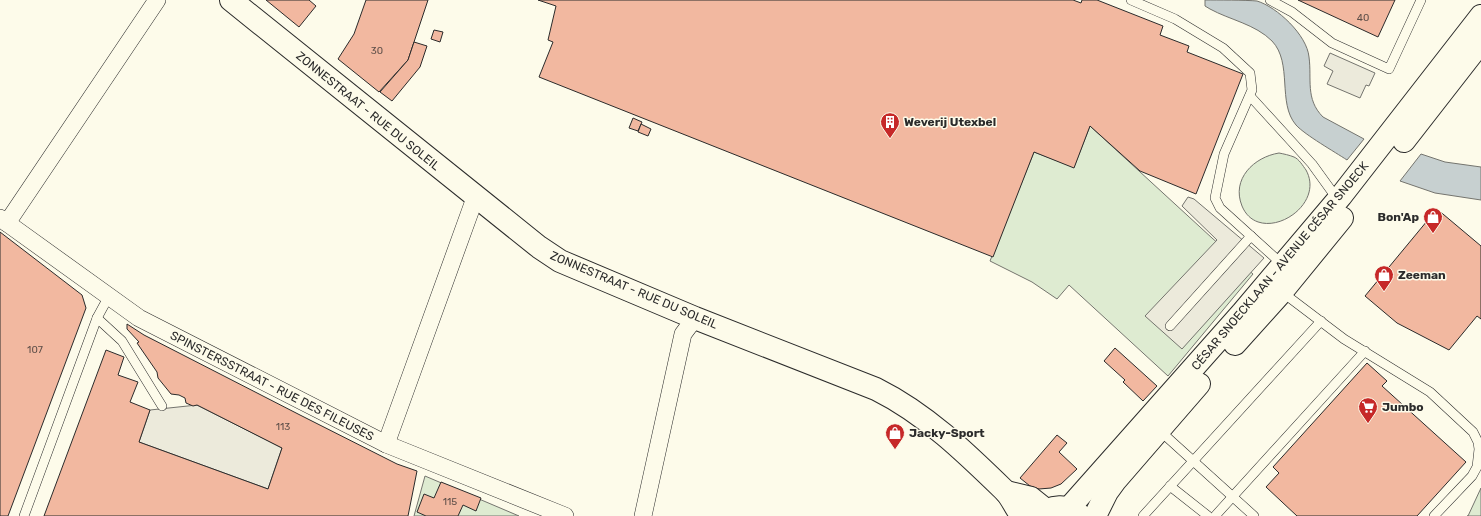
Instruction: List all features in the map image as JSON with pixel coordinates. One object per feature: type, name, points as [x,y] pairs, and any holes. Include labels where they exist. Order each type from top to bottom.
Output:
[{"type":"main road","name":"ZONNESTRAAT - RUE DU SOLEIL","points":[[231,0],[539,248],[560,261],[695,318],[813,363],[876,389],[900,401],[938,429],[978,464],[1006,492],[1022,516]]},
{"type":"main road","name":"CÉSAR SNOECKLAAN - AVENUE CÉSAR SNOECK","points":[[1075,512],[1338,200],[1481,16]]},
{"type":"main road","name":"CÉSAR SNOECKLAAN - AVENUE CÉSAR SNOECK","points":[[1095,516],[1107,492],[1159,430],[1282,292],[1436,101],[1481,42]]},
{"type":"main road","points":[[1006,492],[1031,498],[1042,513],[1057,507],[1075,512]]},
{"type":"street","points":[[3,221],[157,0]]},
{"type":"street","points":[[386,444],[475,198]]},
{"type":"street","name":"SPINSTERSSTRAAT - RUE DES FILEUSES","points":[[3,221],[139,318],[386,444],[537,511],[565,516]]},
{"type":"street","points":[[643,516],[683,334],[695,318]]},
{"type":"lane","points":[[1131,0],[1175,19],[1223,48],[1250,73],[1252,90],[1224,154],[1215,198],[1220,208],[1283,265]]},
{"type":"lane","points":[[1270,0],[1292,12],[1332,43],[1389,69],[1421,0]]},
{"type":"lane","points":[[1250,96],[1312,164],[1338,200]]},
{"type":"lane","points":[[1170,326],[1251,236]]},
{"type":"lane","points":[[1282,292],[1365,351],[1430,392],[1476,437],[1479,449],[1477,467],[1472,476],[1434,516]]},
{"type":"lane","points":[[24,516],[97,318],[109,296]]},
{"type":"lane","points":[[97,318],[122,341],[162,406]]},
{"type":"lane","points":[[1144,516],[1193,460],[1321,321]]},
{"type":"lane","points":[[1215,516],[1365,351]]},
{"type":"lane","points":[[1159,430],[1254,516]]},
{"type":"lane","points":[[1170,486],[1208,516]]},
{"type":"green space","points":[[1090,126],[1253,274],[1168,376],[1069,285],[1057,299],[1032,282],[990,261],[1034,152],[1074,167]]},
{"type":"green space","points":[[1279,153],[1296,158],[1306,170],[1310,184],[1307,197],[1299,209],[1288,218],[1275,223],[1262,223],[1250,218],[1242,206],[1239,196],[1242,178],[1253,164],[1270,155]]},
{"type":"green space","points":[[425,476],[519,516],[414,516]]},
{"type":"green space","points":[[1481,488],[1481,516],[1468,516]]},
{"type":"shaded area","points":[[1205,0],[1257,1],[1273,9],[1290,23],[1303,40],[1307,49],[1310,65],[1311,96],[1317,110],[1323,117],[1364,139],[1347,160],[1300,129],[1290,116],[1287,106],[1282,60],[1272,41],[1258,30],[1205,6]]},
{"type":"shaded area","points":[[1330,53],[1375,73],[1369,86],[1366,85],[1360,98],[1327,84],[1333,71],[1324,66]]},
{"type":"shaded area","points":[[1421,154],[1445,162],[1481,167],[1481,200],[1435,193],[1400,181]]},
{"type":"shaded area","points":[[1188,197],[1194,199],[1264,258],[1182,349],[1145,316],[1217,240],[1182,206]]},
{"type":"shaded area","points":[[197,405],[282,448],[268,489],[139,442],[150,410]]},
{"type":"building","points":[[266,0],[309,0],[316,6],[299,27]]},
{"type":"building","points":[[366,0],[428,0],[408,60],[379,92],[338,59],[354,34]]},
{"type":"building","name":"Weverij Utexbel","points":[[538,0],[1073,0],[1081,3],[1082,0],[1097,0],[1163,26],[1160,35],[1189,46],[1187,52],[1243,74],[1196,194],[1140,171],[1090,126],[1074,168],[1034,152],[993,257],[539,77],[553,42],[548,40],[556,6]]},
{"type":"building","points":[[1298,0],[1395,0],[1378,37]]},
{"type":"building","points":[[434,30],[443,32],[440,42],[431,39]]},
{"type":"building","points":[[414,42],[427,46],[420,67],[392,101],[380,92],[408,60]]},
{"type":"building","points":[[633,118],[642,122],[638,131],[629,128]]},
{"type":"building","points":[[641,124],[651,129],[648,136],[638,132]]},
{"type":"building","points":[[1437,209],[1481,246],[1481,319],[1477,316],[1449,350],[1397,323],[1365,296]]},
{"type":"building","points":[[0,232],[82,295],[86,308],[8,516],[0,516]]},
{"type":"building","points":[[127,324],[144,335],[300,415],[397,464],[417,471],[408,516],[44,516],[106,350],[124,357],[118,375],[138,382],[130,402],[150,410],[139,442],[268,489],[282,448],[197,405],[193,406],[186,403],[185,398],[179,395],[171,394],[158,378],[157,372],[137,343],[139,342],[127,329]]},
{"type":"building","points":[[1115,348],[1157,386],[1143,401],[1123,382],[1125,380],[1104,361]]},
{"type":"building","name":"Jumbo","points":[[1367,363],[1387,381],[1382,386],[1466,462],[1417,516],[1297,516],[1266,487],[1279,473],[1273,467]]},
{"type":"building","points":[[1057,435],[1067,443],[1059,452],[1077,469],[1061,484],[1051,488],[1039,489],[1030,486],[1020,478]]},
{"type":"building","points":[[441,482],[481,498],[476,511],[463,505],[458,516],[426,516],[417,512],[424,494],[434,498]]},
{"type":"place","name":"Weverij Utexbel","points":[[890,139]]},
{"type":"place","name":"Bon'Ap","points":[[1433,234]]},
{"type":"place","name":"Zeeman","points":[[1384,292]]},
{"type":"place","name":"Jumbo","points":[[1368,424]]},
{"type":"place","name":"Jacky-Sport","points":[[895,450]]}]
